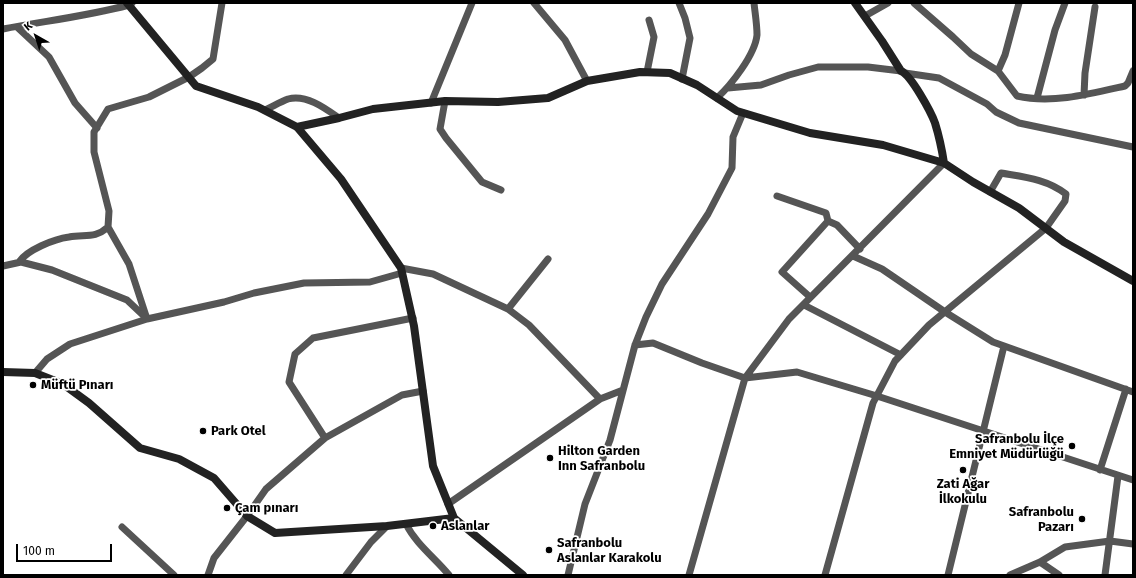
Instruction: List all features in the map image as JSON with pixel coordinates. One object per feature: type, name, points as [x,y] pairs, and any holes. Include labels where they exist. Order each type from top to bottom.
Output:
[{"type":"street","points":[[147,319],[129,264],[108,227],[109,211],[94,152],[94,132],[108,109],[149,97],[188,77],[212,59],[222,3]]},
{"type":"street","points":[[431,103],[472,3]]},
{"type":"street","points":[[534,3],[565,40],[587,81]]},
{"type":"street","points":[[679,3],[685,18],[690,38],[682,78]]},
{"type":"street","points":[[717,98],[728,88],[749,57],[757,36],[754,3]]},
{"type":"street","points":[[855,3],[918,91],[934,122],[944,163]]},
{"type":"street","points":[[865,16],[888,3]]},
{"type":"street","points":[[914,3],[971,54],[998,71],[1017,96],[1027,98],[1084,96],[1125,86],[1128,84],[1133,71]]},
{"type":"street","points":[[998,71],[1005,54],[1019,3]]},
{"type":"street","points":[[1038,98],[1055,30],[1065,3]]},
{"type":"street","points":[[3,30],[94,14],[129,4],[196,86],[258,107],[297,127],[341,179],[402,271],[412,318],[433,466],[454,518],[523,575]]},
{"type":"street","points":[[1084,96],[1085,73],[1095,7]]},
{"type":"street","points":[[646,72],[654,37],[649,20]]},
{"type":"street","points":[[17,27],[49,57],[75,103],[97,128]]},
{"type":"street","points":[[728,88],[761,85],[818,67],[868,67],[903,72],[939,78],[987,104],[996,112],[1019,123],[1133,147]]},
{"type":"street","points":[[297,127],[372,109],[445,101],[498,102],[548,98],[587,81],[640,72],[670,73],[697,85],[743,113],[810,133],[883,145],[944,163],[990,192],[1019,208],[1064,242],[1133,281]]},
{"type":"street","points":[[265,110],[288,99],[303,98],[325,108],[339,118]]},
{"type":"street","points":[[445,101],[440,129],[482,182],[501,190]]},
{"type":"street","points":[[568,575],[585,504],[610,440],[635,345],[646,317],[662,284],[708,214],[732,168],[733,137],[743,113]]},
{"type":"street","points":[[689,575],[745,378],[789,319],[944,163]]},
{"type":"street","points":[[825,575],[873,404],[895,361],[929,325],[1046,228],[1065,201],[1066,194],[1057,186],[1044,181],[1001,172],[990,192]]},
{"type":"street","points":[[777,196],[826,213],[828,221]]},
{"type":"street","points":[[828,221],[838,225],[860,249]]},
{"type":"street","points":[[810,297],[782,272],[828,221]]},
{"type":"street","points":[[19,262],[30,252],[52,242],[68,237],[97,234],[108,227]]},
{"type":"street","points":[[853,256],[882,269],[945,312],[993,342],[1133,392]]},
{"type":"street","points":[[508,309],[548,259]]},
{"type":"street","points":[[3,266],[21,262],[52,270],[127,300],[147,319]]},
{"type":"street","points":[[35,373],[47,359],[70,344],[147,319],[224,302],[254,293],[304,283],[370,282],[402,271],[433,274],[508,309],[529,325],[600,399]]},
{"type":"street","points":[[804,305],[901,354]]},
{"type":"street","points":[[325,438],[289,382],[295,354],[313,338],[412,318]]},
{"type":"street","points":[[635,345],[653,343],[702,363],[745,378],[797,372],[877,396],[1133,480]]},
{"type":"street","points":[[948,575],[1004,346]]},
{"type":"street","points":[[3,372],[35,373],[63,384],[89,403],[140,448],[179,459],[214,478],[248,516],[275,534],[387,526],[454,518]]},
{"type":"street","points":[[1100,470],[1126,389]]},
{"type":"street","points":[[448,504],[600,399],[623,390]]},
{"type":"street","points":[[208,575],[214,558],[248,516],[266,489],[325,438],[402,395],[423,391]]},
{"type":"street","points":[[1105,575],[1118,476]]},
{"type":"street","points":[[406,524],[419,543],[449,575]]},
{"type":"street","points":[[346,575],[371,542],[387,526]]},
{"type":"street","points":[[122,527],[174,575]]},
{"type":"street","points":[[1010,575],[1040,562],[1065,547],[1110,541],[1133,544]]},
{"type":"street","points":[[1040,562],[1059,575]]},
{"type":"place","name":"Müftü Pınarı","points":[[33,385]]},
{"type":"place","name":"Park Otel","points":[[203,431]]},
{"type":"place","name":"Safranbolu İlçe Emniyet Müdürlüğü","points":[[1072,446]]},
{"type":"place","name":"Hilton Garden Inn Safranbolu","points":[[550,458]]},
{"type":"place","name":"Zati Ağar İlkokulu","points":[[963,470]]},
{"type":"place","name":"Çam pınarı","points":[[227,508]]},
{"type":"place","name":"Safranbolu Pazarı","points":[[1082,519]]},
{"type":"place","name":"Aslanlar","points":[[433,526]]},
{"type":"place","name":"Safranbolu Aslanlar Karakolu","points":[[549,550]]}]
